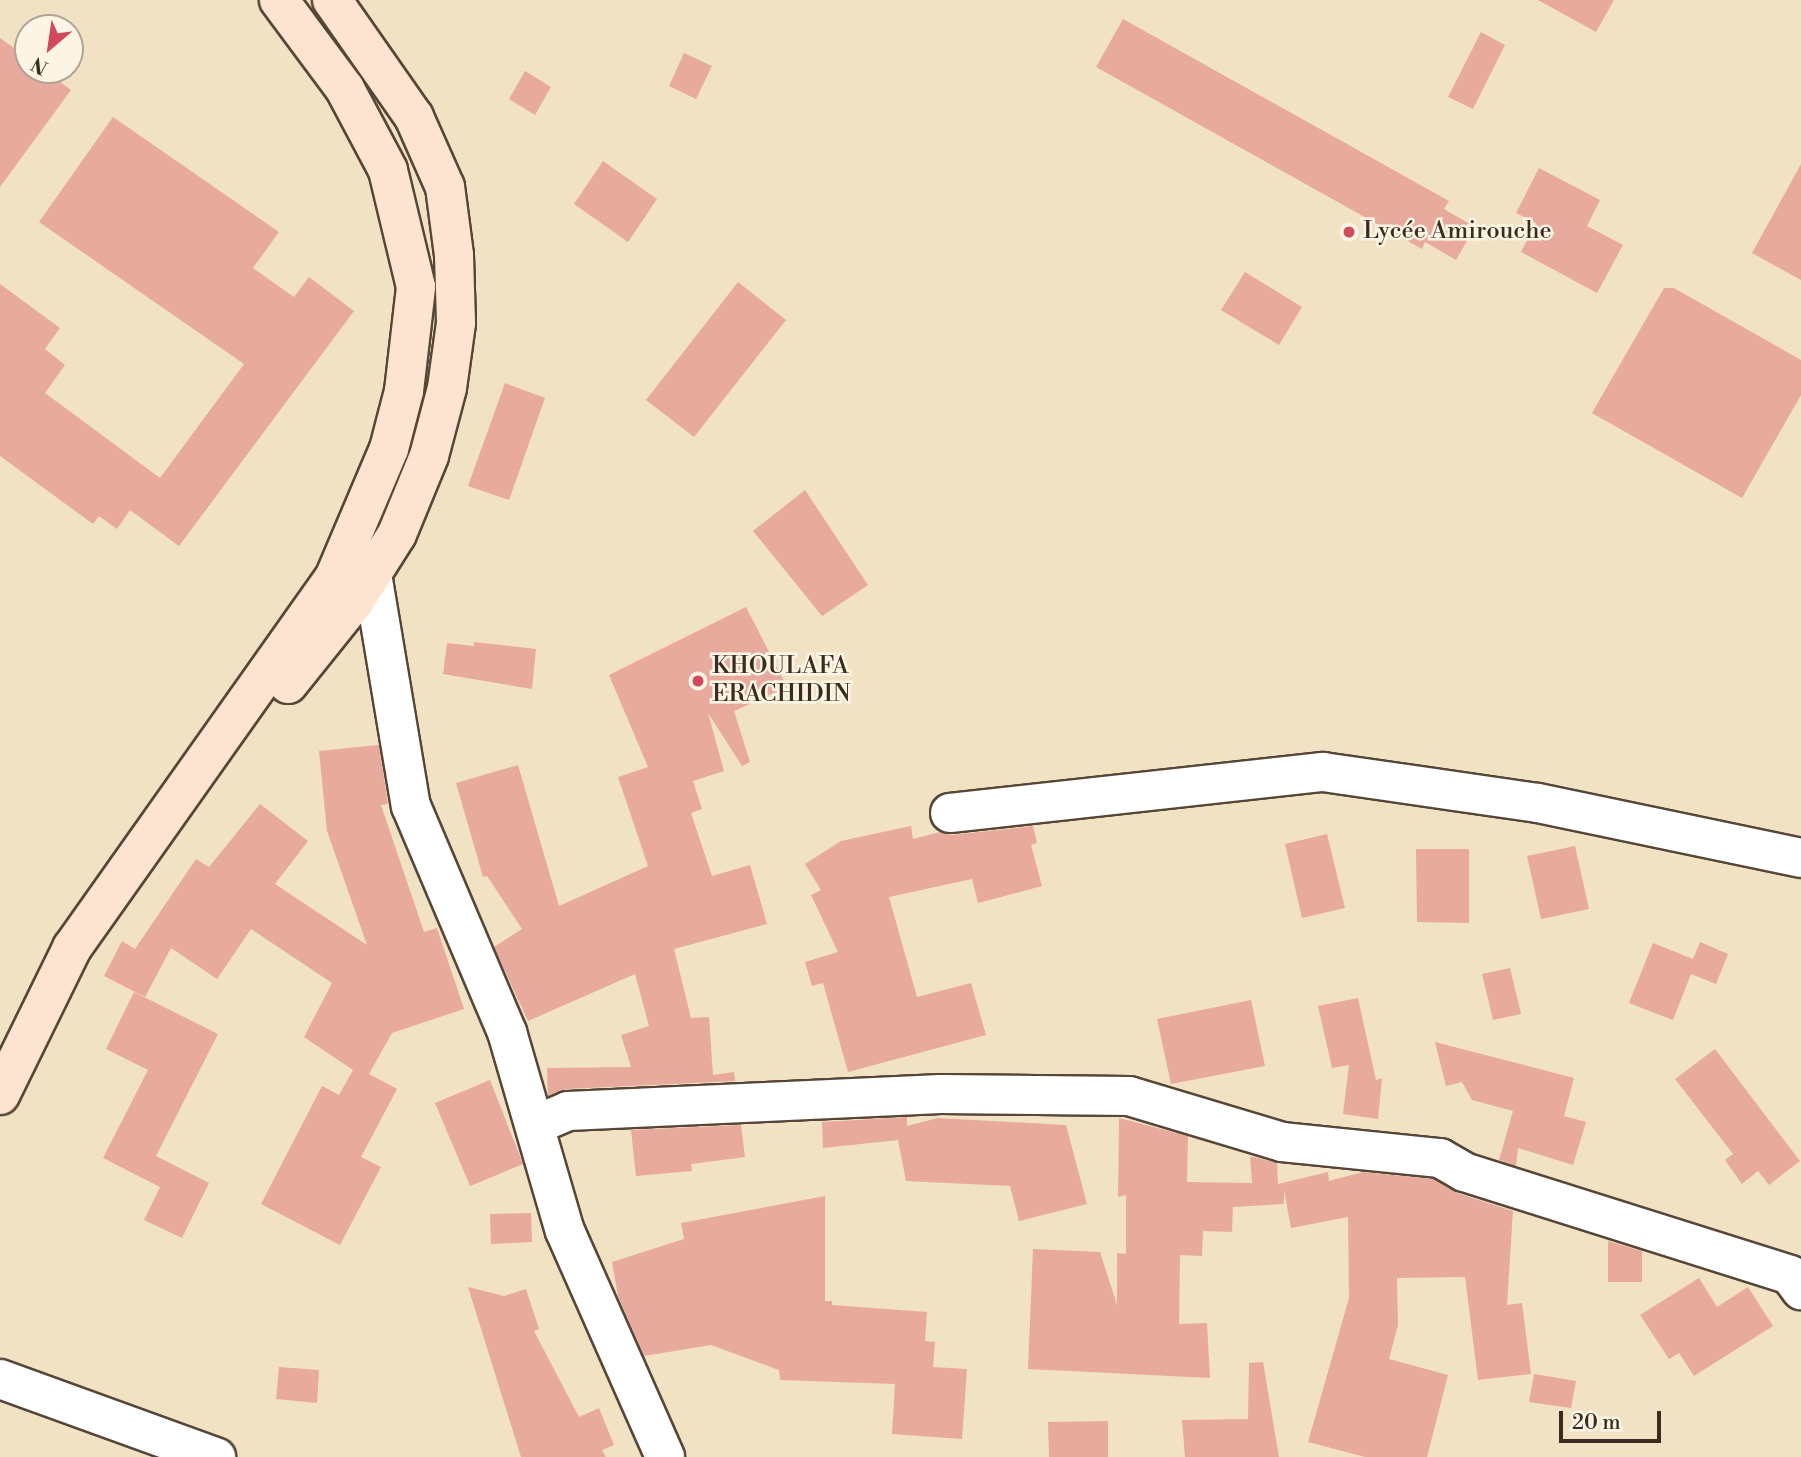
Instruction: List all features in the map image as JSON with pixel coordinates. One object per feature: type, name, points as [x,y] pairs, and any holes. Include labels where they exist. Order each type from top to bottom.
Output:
[{"type":"main road","points":[[279,0],[345,89],[388,170],[416,287],[404,391],[361,560]]},
{"type":"main road","points":[[0,1095],[72,948],[335,576],[397,534],[424,469],[447,388],[456,323],[454,255],[445,187],[414,117],[332,0]]},
{"type":"street","points":[[361,560],[411,806],[507,1032],[565,1231],[664,1457]]},
{"type":"street","points":[[950,813],[1323,772],[1538,803],[1801,858]]},
{"type":"street","points":[[535,1125],[568,1111],[941,1094],[1129,1096],[1282,1142],[1440,1158],[1464,1172],[1790,1275],[1801,1290]]},
{"type":"street","points":[[0,1379],[216,1457]]},
{"type":"building","points":[[1538,0],[1614,0],[1596,32]]},
{"type":"building","points":[[1123,19],[1449,201],[1444,209],[1475,227],[1456,260],[1425,242],[1422,249],[1096,67]]},
{"type":"building","points":[[1481,32],[1505,45],[1473,109],[1448,97]]},
{"type":"building","points":[[0,38],[14,48],[14,84],[63,84],[71,90],[0,187]]},
{"type":"building","points":[[684,53],[712,66],[696,99],[669,86]]},
{"type":"building","points":[[525,71],[551,87],[535,115],[509,99]]},
{"type":"building","points":[[113,117],[279,232],[253,268],[294,297],[309,277],[354,311],[179,546],[130,510],[117,529],[99,516],[93,524],[0,456],[0,284],[60,328],[45,349],[65,365],[45,393],[160,478],[244,364],[39,222]]},
{"type":"building","points":[[603,161],[657,199],[628,242],[574,204]]},
{"type":"building","points":[[1801,164],[1801,280],[1752,253]]},
{"type":"building","points":[[1539,168],[1600,200],[1587,226],[1623,245],[1597,293],[1521,252],[1536,223],[1516,213]]},
{"type":"building","points":[[1245,272],[1302,307],[1279,345],[1221,310]]},
{"type":"building","points":[[738,282],[786,320],[694,437],[646,400]]},
{"type":"building","points":[[1664,288],[1674,288],[1801,360],[1801,395],[1742,498],[1592,413]]},
{"type":"building","points":[[505,383],[545,398],[509,500],[468,486]]},
{"type":"building","points":[[805,490],[868,585],[822,616],[753,531]]},
{"type":"building","points":[[746,607],[787,687],[734,711],[750,762],[742,766],[708,713],[724,771],[693,781],[702,809],[691,813],[712,876],[750,865],[767,924],[674,949],[691,1018],[709,1017],[713,1075],[734,1072],[735,1081],[567,1089],[548,1096],[547,1068],[631,1067],[621,1035],[649,1026],[635,974],[528,1021],[494,947],[522,929],[487,876],[483,877],[456,783],[518,765],[559,906],[648,866],[618,777],[648,767],[609,675]]},
{"type":"building","points":[[474,642],[536,649],[532,689],[443,674],[447,643],[474,646]]},
{"type":"building","points":[[379,745],[388,804],[381,805],[424,932],[437,928],[464,1009],[392,1033],[369,1074],[397,1089],[361,1157],[381,1167],[340,1245],[261,1204],[322,1086],[339,1095],[353,1070],[304,1037],[332,983],[251,929],[217,979],[171,948],[145,997],[104,976],[122,941],[135,949],[196,859],[209,867],[260,804],[308,841],[275,884],[367,945],[327,831],[319,751]]},
{"type":"building","points":[[911,826],[913,839],[940,832],[952,835],[1033,826],[1037,843],[1031,845],[1042,886],[978,903],[972,879],[889,897],[917,997],[971,983],[986,1035],[848,1072],[823,983],[812,986],[805,962],[838,952],[811,895],[821,890],[805,864],[841,841]]},
{"type":"building","points":[[1327,834],[1345,908],[1302,918],[1285,844]]},
{"type":"building","points":[[1575,846],[1589,909],[1541,919],[1527,856]]},
{"type":"building","points":[[1416,849],[1469,849],[1469,923],[1417,922]]},
{"type":"building","points":[[1700,942],[1728,954],[1716,984],[1691,974],[1673,1020],[1629,1003],[1653,943],[1693,959]]},
{"type":"building","points":[[1510,968],[1521,1014],[1493,1020],[1482,974]]},
{"type":"building","points":[[134,992],[218,1034],[156,1156],[209,1183],[182,1238],[144,1220],[160,1187],[103,1158],[148,1070],[106,1049]]},
{"type":"building","points":[[1358,998],[1376,1080],[1382,1078],[1378,1119],[1343,1114],[1349,1065],[1332,1068],[1318,1006]]},
{"type":"building","points":[[1251,1000],[1265,1066],[1171,1084],[1157,1019]]},
{"type":"building","points":[[1435,1042],[1574,1078],[1564,1116],[1586,1122],[1573,1165],[1518,1148],[1516,1166],[1499,1160],[1513,1111],[1472,1100],[1462,1082],[1446,1086]]},
{"type":"building","points":[[1715,1049],[1800,1161],[1769,1185],[1758,1171],[1742,1184],[1725,1160],[1733,1154],[1675,1079]]},
{"type":"building","points":[[490,1080],[523,1164],[470,1186],[435,1103]]},
{"type":"building","points":[[907,1117],[907,1126],[938,1118],[1066,1125],[1087,1204],[1019,1221],[1010,1186],[906,1181],[898,1140],[823,1148],[822,1122]]},
{"type":"building","points":[[1119,1118],[1188,1136],[1187,1182],[1252,1183],[1250,1157],[1255,1157],[1277,1163],[1278,1184],[1328,1172],[1329,1181],[1363,1172],[1433,1179],[1457,1193],[1513,1211],[1507,1305],[1522,1303],[1531,1374],[1478,1380],[1465,1277],[1397,1278],[1398,1325],[1389,1359],[1448,1375],[1427,1457],[1365,1457],[1308,1442],[1349,1298],[1348,1217],[1291,1228],[1284,1190],[1284,1204],[1233,1207],[1232,1232],[1203,1231],[1202,1256],[1180,1255],[1179,1324],[1207,1323],[1210,1378],[1028,1369],[1033,1249],[1100,1252],[1117,1305],[1117,1253],[1126,1254],[1126,1195],[1118,1197]]},
{"type":"building","points":[[741,1125],[745,1157],[691,1164],[692,1171],[636,1176],[631,1130]]},
{"type":"building","points":[[825,1196],[825,1301],[832,1301],[832,1305],[927,1312],[925,1341],[935,1342],[933,1367],[967,1369],[962,1439],[892,1434],[895,1384],[780,1380],[779,1370],[711,1345],[644,1356],[618,1296],[612,1262],[684,1239],[681,1223]]},
{"type":"building","points":[[531,1213],[532,1242],[491,1244],[490,1214]]},
{"type":"building","points":[[1608,1241],[1642,1251],[1642,1282],[1608,1282]]},
{"type":"building","points":[[1699,1278],[1717,1307],[1748,1287],[1773,1326],[1694,1376],[1679,1353],[1669,1359],[1640,1315]]},
{"type":"building","points":[[468,1287],[504,1296],[526,1289],[539,1329],[534,1331],[579,1417],[599,1408],[614,1445],[602,1450],[606,1457],[521,1457]]},
{"type":"building","points":[[1263,1362],[1279,1457],[1185,1457],[1182,1420],[1248,1419],[1249,1363]]},
{"type":"building","points":[[279,1367],[319,1370],[317,1403],[276,1399]]},
{"type":"building","points":[[1534,1374],[1576,1381],[1571,1408],[1529,1402]]},
{"type":"building","points":[[1108,1421],[1108,1457],[1049,1457],[1048,1422]]},
{"type":"place","name":"Lycée Amirouche","points":[[1349,232]]},
{"type":"place","name":"KHOULAFA ERACHIDIN","points":[[698,681]]}]
